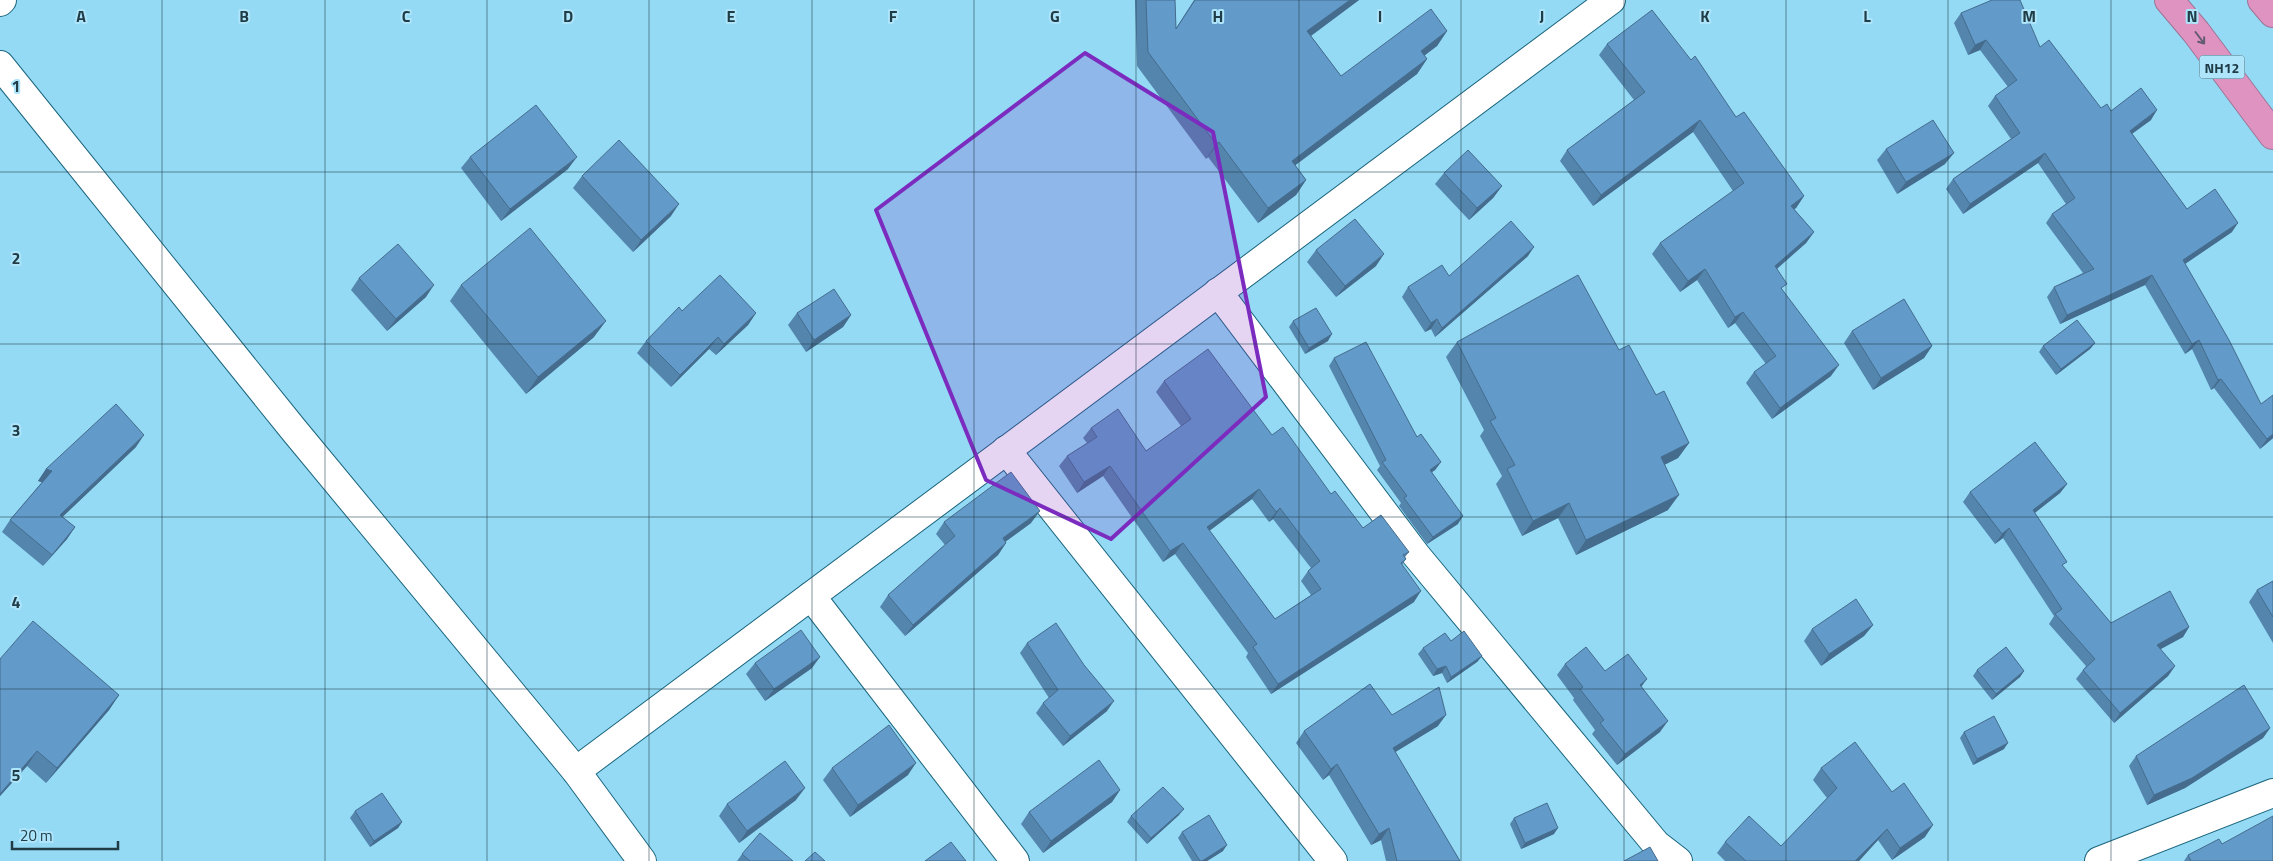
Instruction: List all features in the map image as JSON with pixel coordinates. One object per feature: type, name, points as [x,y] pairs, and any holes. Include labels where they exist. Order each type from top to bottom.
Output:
[{"type":"highway","name":"NH12","points":[[2169,0],[2196,32],[2273,135]]},
{"type":"highway","points":[[2262,0],[2273,13]]},
{"type":"street","points":[[576,770],[1611,0]]},
{"type":"street","points":[[0,66],[293,429],[576,770],[642,861]]},
{"type":"street","points":[[1218,292],[1416,555],[1656,844],[1678,861]]},
{"type":"street","points":[[1006,450],[1333,861]]},
{"type":"street","points":[[811,596],[1015,861]]},
{"type":"street","points":[[2099,861],[2273,793]]},
{"type":"highlighted area","points":[[1085,53],[1213,132],[1266,397],[1111,539],[986,480],[876,210]]},
{"type":"building","points":[[1146,0],[1175,0],[1176,29],[1195,0],[1350,0],[1307,31],[1341,76],[1431,9],[1447,31],[1421,51],[1427,59],[1292,161],[1306,180],[1268,208],[1219,142],[1216,144],[1148,52]]},
{"type":"building","points":[[1992,0],[2020,0],[2040,47],[2049,40],[2101,108],[2107,104],[2111,111],[2141,88],[2157,110],[2130,131],[2187,209],[2215,189],[2238,223],[2183,260],[2229,340],[2261,404],[2273,395],[2273,434],[2267,439],[2221,379],[2218,380],[2199,340],[2192,344],[2152,275],[2067,315],[2054,287],[2094,269],[2052,214],[2075,198],[2045,153],[1970,204],[1953,179],[2020,133],[1995,96],[2017,80],[1986,40],[1975,45],[1961,13]]},
{"type":"building","points":[[1652,10],[1691,60],[1695,56],[1736,117],[1744,112],[1804,196],[1791,206],[1814,232],[1775,266],[1787,284],[1781,288],[1839,365],[1780,408],[1754,372],[1776,356],[1743,312],[1735,317],[1705,269],[1688,281],[1660,243],[1744,183],[1700,120],[1601,195],[1567,150],[1645,92],[1607,44]]},
{"type":"building","points":[[536,105],[577,157],[510,209],[470,157]]},
{"type":"building","points":[[1933,120],[1954,153],[1906,182],[1886,149]]},
{"type":"building","points":[[619,140],[679,204],[641,240],[582,176]]},
{"type":"building","points":[[1468,150],[1502,186],[1477,208],[1444,173]]},
{"type":"building","points":[[1355,219],[1384,254],[1345,286],[1316,250]]},
{"type":"building","points":[[1511,221],[1534,247],[1442,328],[1437,319],[1431,323],[1408,287],[1442,265],[1449,276]]},
{"type":"building","points":[[530,228],[606,321],[538,377],[461,285]]},
{"type":"building","points":[[398,244],[434,285],[396,319],[359,278]]},
{"type":"building","points":[[720,275],[756,313],[724,344],[718,337],[680,375],[646,341],[679,307],[682,311]]},
{"type":"building","points":[[1578,275],[1619,350],[1629,345],[1656,395],[1664,391],[1689,443],[1661,457],[1679,495],[1586,540],[1569,503],[1533,521],[1507,469],[1515,465],[1490,421],[1496,418],[1457,342]]},
{"type":"building","points":[[834,289],[851,315],[814,340],[797,313]]},
{"type":"building","points":[[1904,299],[1932,346],[1881,378],[1852,331]]},
{"type":"building","points":[[1316,308],[1332,334],[1309,348],[1293,321]]},
{"type":"building","points":[[2077,320],[2095,343],[2061,369],[2043,346]]},
{"type":"building","points":[[1366,342],[1417,437],[1421,434],[1441,462],[1430,470],[1463,516],[1433,537],[1404,498],[1407,496],[1382,462],[1386,460],[1334,358]]},
{"type":"building","points":[[1208,349],[1272,435],[1283,427],[1331,494],[1335,491],[1363,528],[1381,515],[1409,552],[1403,555],[1406,559],[1401,563],[1421,591],[1278,684],[1253,647],[1257,644],[1183,543],[1170,551],[1110,466],[1084,482],[1067,456],[1097,437],[1091,428],[1118,409],[1146,451],[1191,419],[1164,381]],"holes":[[[1259,489],[1276,512],[1280,508],[1320,561],[1308,571],[1321,589],[1275,619],[1207,527]]]},
{"type":"building","points":[[116,404],[144,435],[60,515],[75,527],[52,555],[10,520],[52,471],[46,469]]},
{"type":"building","points":[[2035,442],[2067,484],[2033,510],[2067,562],[2062,565],[2111,623],[2170,591],[2189,627],[2157,645],[2175,666],[2120,713],[2083,670],[2095,659],[2055,614],[2062,609],[2009,528],[2002,534],[1970,492]]},
{"type":"building","points":[[1011,472],[1040,511],[1003,538],[1006,543],[913,625],[888,595],[955,536],[944,522]]},
{"type":"building","points":[[2273,581],[2273,617],[2257,590]]},
{"type":"building","points":[[1856,599],[1873,625],[1829,654],[1812,629]]},
{"type":"building","points":[[33,621],[119,695],[57,768],[37,751],[0,794],[0,659]]},
{"type":"building","points":[[1056,623],[1084,665],[1114,701],[1070,736],[1043,703],[1058,690],[1027,643]]},
{"type":"building","points":[[801,630],[820,657],[774,689],[755,663]]},
{"type":"building","points":[[1464,631],[1482,656],[1451,677],[1446,666],[1437,669],[1423,648],[1445,633],[1451,641]]},
{"type":"building","points":[[1586,647],[1605,671],[1628,654],[1647,679],[1640,685],[1668,721],[1625,754],[1600,723],[1604,720],[1580,689],[1583,687],[1565,664]]},
{"type":"building","points":[[2006,647],[2024,671],[1996,694],[1977,670]]},
{"type":"building","points":[[1370,684],[1392,715],[1439,687],[1446,715],[1393,748],[1460,861],[1397,861],[1389,828],[1379,834],[1337,764],[1331,769],[1304,731]]},
{"type":"building","points":[[2244,685],[2270,728],[2192,778],[2154,795],[2136,756]]},
{"type":"building","points":[[1994,716],[2008,743],[1977,759],[1964,732]]},
{"type":"building","points":[[889,725],[916,763],[858,805],[832,768]]},
{"type":"building","points":[[1855,742],[1892,792],[1904,783],[1933,825],[1900,848],[1887,829],[1855,861],[1746,861],[1725,842],[1749,816],[1781,846],[1837,788],[1821,768]]},
{"type":"building","points":[[1099,760],[1120,790],[1051,841],[1029,812]]},
{"type":"building","points":[[785,761],[805,788],[747,831],[727,804]]},
{"type":"building","points":[[1163,787],[1184,809],[1151,838],[1131,816]]},
{"type":"building","points":[[382,793],[402,822],[374,841],[355,811]]},
{"type":"building","points":[[1547,803],[1558,828],[1525,843],[1514,818]]},
{"type":"building","points":[[1209,815],[1227,845],[1200,861],[1182,832]]},
{"type":"building","points":[[2273,816],[2273,861],[2191,861],[2188,855],[2219,839],[2222,844]]},
{"type":"building","points":[[760,833],[793,861],[750,861],[742,854]]},
{"type":"building","points":[[951,842],[966,861],[925,861]]},
{"type":"building","points":[[1650,847],[1658,861],[1624,861]]},
{"type":"building","points":[[815,852],[825,861],[805,861]]}]
